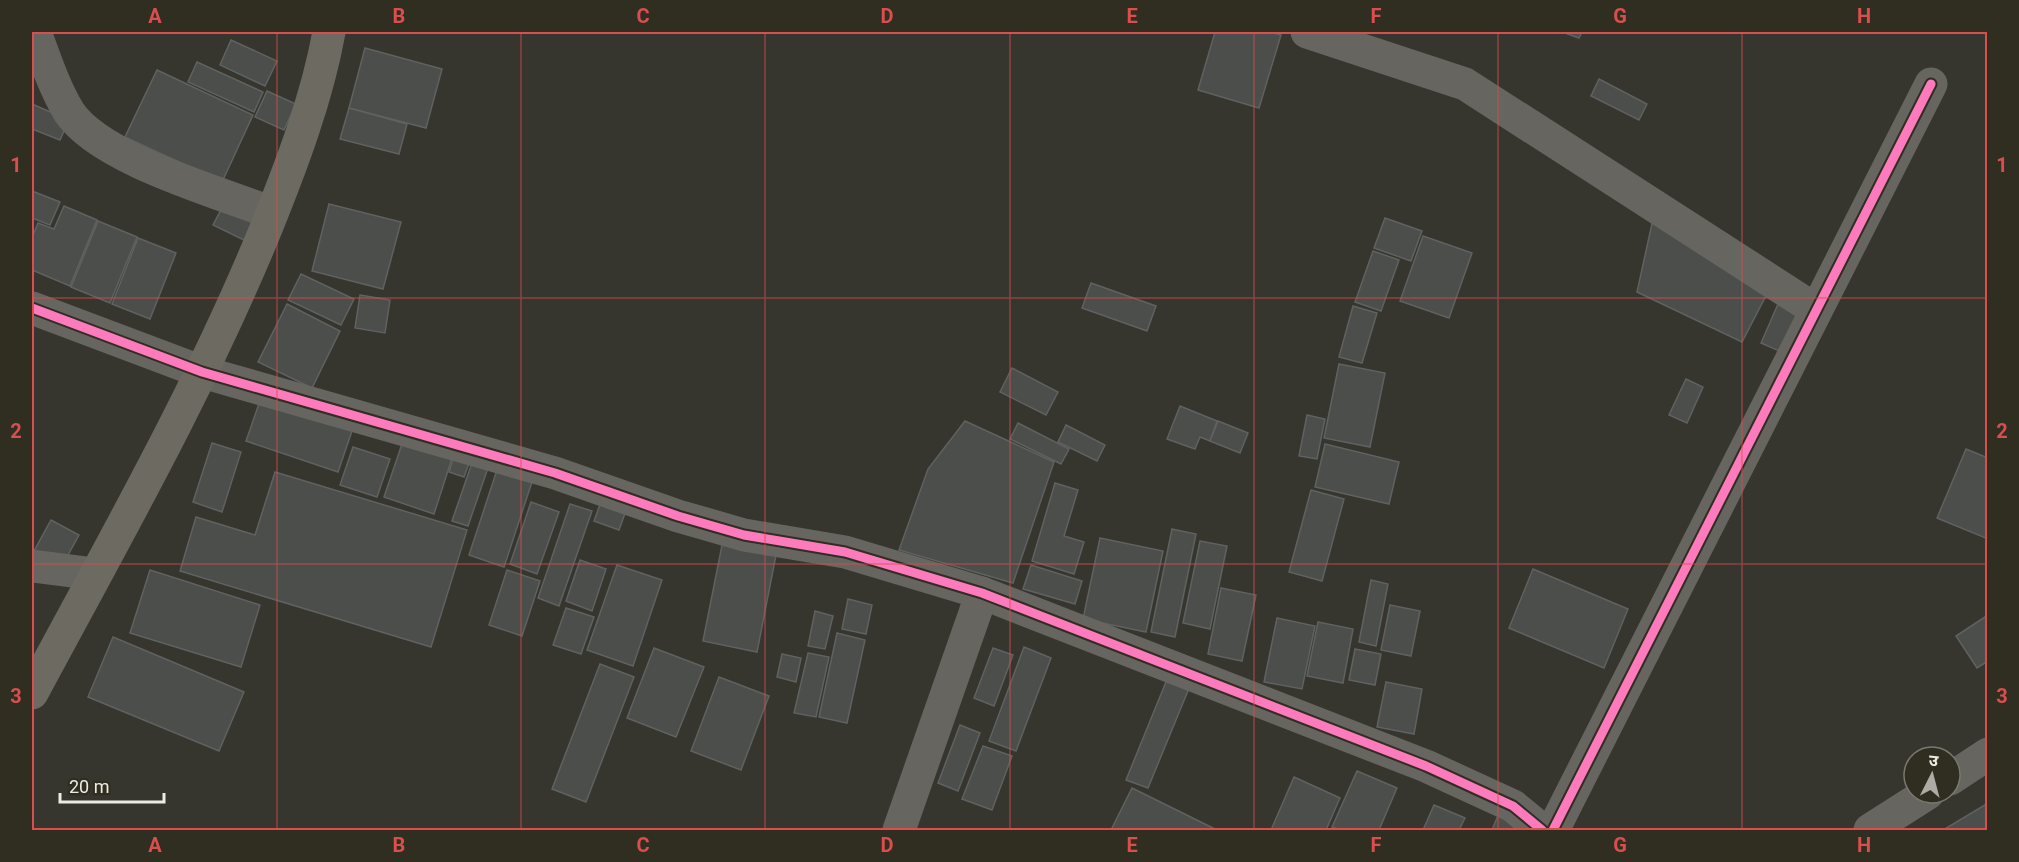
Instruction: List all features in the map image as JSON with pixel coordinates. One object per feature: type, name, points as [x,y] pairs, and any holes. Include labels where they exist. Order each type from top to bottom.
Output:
[{"type":"main road","points":[[32,693],[202,372],[298,148],[329,32]]},
{"type":"street","points":[[35,32],[56,88],[71,114],[93,137],[126,157],[272,213]]},
{"type":"street","points":[[1307,32],[1465,84],[1816,310]]},
{"type":"street","points":[[1553,831],[1931,84]]},
{"type":"street","points":[[32,308],[202,372],[555,473],[678,516],[744,535],[845,552],[982,593],[1426,766],[1513,806],[1542,831]]},
{"type":"street","points":[[32,566],[95,574]]},
{"type":"street","points":[[899,831],[982,593]]},
{"type":"street","points":[[1962,770],[1988,754]]},
{"type":"street","points":[[1870,831],[1910,805]]},
{"type":"building","points":[[1215,32],[1270,32],[1281,35],[1259,108],[1198,90]]},
{"type":"building","points":[[1562,32],[1582,32],[1579,38]]},
{"type":"building","points":[[231,40],[277,61],[265,86],[220,65]]},
{"type":"building","points":[[365,48],[442,69],[426,128],[349,108]]},
{"type":"building","points":[[197,62],[263,92],[254,112],[188,82]]},
{"type":"building","points":[[157,70],[253,115],[222,182],[125,137]]},
{"type":"building","points":[[1599,79],[1647,104],[1639,120],[1591,96]]},
{"type":"building","points":[[267,91],[296,104],[284,130],[255,117]]},
{"type":"building","points":[[32,104],[69,120],[60,140],[32,129]]},
{"type":"building","points":[[349,108],[407,124],[399,154],[340,139]]},
{"type":"building","points":[[32,191],[60,202],[50,225],[32,218]]},
{"type":"building","points":[[329,204],[401,222],[383,289],[312,271]]},
{"type":"building","points":[[64,206],[97,220],[70,286],[32,270],[32,238],[38,223],[54,229]]},
{"type":"building","points":[[223,206],[260,224],[250,243],[213,225]]},
{"type":"building","points":[[1385,218],[1422,231],[1411,261],[1374,248]]},
{"type":"building","points":[[1653,219],[1771,286],[1742,342],[1637,292]]},
{"type":"building","points":[[98,221],[137,237],[110,303],[71,287]]},
{"type":"building","points":[[1423,236],[1472,253],[1449,318],[1400,301]]},
{"type":"building","points":[[138,238],[176,253],[150,319],[112,304]]},
{"type":"building","points":[[1373,251],[1399,260],[1381,311],[1355,302]]},
{"type":"building","points":[[301,274],[354,299],[341,325],[288,300]]},
{"type":"building","points":[[1091,283],[1156,306],[1147,331],[1082,308]]},
{"type":"building","points":[[360,295],[390,300],[385,333],[355,328]]},
{"type":"building","points":[[1781,297],[1804,308],[1784,353],[1761,343]]},
{"type":"building","points":[[287,304],[340,331],[312,388],[258,362]]},
{"type":"building","points":[[1353,306],[1377,313],[1362,363],[1339,357]]},
{"type":"building","points":[[1339,364],[1385,373],[1370,447],[1324,438]]},
{"type":"building","points":[[1012,368],[1058,392],[1046,415],[1000,392]]},
{"type":"building","points":[[1686,379],[1703,387],[1687,423],[1669,415]]},
{"type":"building","points":[[262,395],[354,425],[338,472],[246,441]]},
{"type":"building","points":[[1180,406],[1217,421],[1210,441],[1200,437],[1195,449],[1167,439]]},
{"type":"building","points":[[1307,415],[1325,419],[1317,459],[1299,456]]},
{"type":"building","points":[[965,421],[1054,462],[1013,583],[899,550],[928,469]]},
{"type":"building","points":[[1218,421],[1248,433],[1240,453],[1210,441]]},
{"type":"building","points":[[1018,423],[1069,449],[1061,464],[1010,439]]},
{"type":"building","points":[[1066,425],[1105,445],[1097,461],[1058,442]]},
{"type":"building","points":[[405,435],[454,452],[434,514],[384,497]]},
{"type":"building","points":[[212,443],[241,452],[222,512],[193,502]]},
{"type":"building","points":[[1325,444],[1399,462],[1389,504],[1315,487]]},
{"type":"building","points":[[353,447],[390,459],[377,497],[340,485]]},
{"type":"building","points":[[1966,449],[1988,458],[1988,539],[1937,518]]},
{"type":"building","points":[[456,450],[472,455],[464,477],[449,472]]},
{"type":"building","points":[[473,460],[489,465],[468,526],[452,521]]},
{"type":"building","points":[[497,470],[532,482],[504,567],[469,555]]},
{"type":"building","points":[[275,472],[467,530],[431,647],[180,571],[196,517],[255,535]]},
{"type":"building","points":[[1055,483],[1078,490],[1064,536],[1084,542],[1074,574],[1032,561]]},
{"type":"building","points":[[1311,490],[1344,499],[1322,581],[1289,572]]},
{"type":"building","points":[[603,496],[628,505],[619,530],[594,521]]},
{"type":"building","points":[[531,502],[559,512],[537,574],[510,564]]},
{"type":"building","points":[[570,504],[592,511],[559,606],[538,598]]},
{"type":"building","points":[[51,520],[79,535],[62,566],[34,551]]},
{"type":"building","points":[[1172,529],[1196,534],[1175,637],[1151,632]]},
{"type":"building","points":[[1100,538],[1163,551],[1146,632],[1083,619]]},
{"type":"building","points":[[723,540],[777,550],[757,652],[703,641]]},
{"type":"building","points":[[1200,541],[1227,546],[1210,629],[1183,623]]},
{"type":"building","points":[[580,560],[606,569],[592,611],[566,601]]},
{"type":"building","points":[[617,565],[662,580],[633,666],[587,650]]},
{"type":"building","points":[[1031,565],[1082,581],[1075,604],[1023,589]]},
{"type":"building","points":[[1533,569],[1628,609],[1604,668],[1509,628]]},
{"type":"building","points":[[150,570],[260,605],[241,667],[130,633]]},
{"type":"building","points":[[507,570],[540,581],[522,636],[489,625]]},
{"type":"building","points":[[1371,580],[1388,584],[1376,646],[1359,642]]},
{"type":"building","points":[[1221,588],[1256,595],[1242,661],[1208,654]]},
{"type":"building","points":[[848,599],[872,605],[866,634],[842,629]]},
{"type":"building","points":[[1390,605],[1420,611],[1411,656],[1381,650]]},
{"type":"building","points":[[566,608],[594,617],[581,654],[553,645]]},
{"type":"building","points":[[815,611],[833,616],[825,649],[808,646]]},
{"type":"building","points":[[1988,615],[1988,661],[1977,668],[1956,636]]},
{"type":"building","points":[[1277,618],[1315,626],[1302,689],[1264,682]]},
{"type":"building","points":[[1318,622],[1353,629],[1343,683],[1307,676]]},
{"type":"building","points":[[837,633],[865,640],[847,723],[819,717]]},
{"type":"building","points":[[113,637],[244,692],[219,751],[88,697]]},
{"type":"building","points":[[1024,647],[1051,658],[1016,751],[989,741]]},
{"type":"building","points":[[654,648],[704,667],[676,737],[627,718]]},
{"type":"building","points":[[993,648],[1013,655],[994,706],[974,698]]},
{"type":"building","points":[[1355,649],[1381,654],[1375,685],[1349,680]]},
{"type":"building","points":[[808,653],[829,657],[816,717],[794,713]]},
{"type":"building","points":[[782,654],[801,658],[796,682],[777,677]]},
{"type":"building","points":[[600,664],[634,677],[586,802],[552,789]]},
{"type":"building","points":[[719,677],[769,696],[741,770],[691,751]]},
{"type":"building","points":[[1168,677],[1190,686],[1148,788],[1126,780]]},
{"type":"building","points":[[1386,682],[1422,689],[1414,734],[1377,727]]},
{"type":"building","points":[[960,725],[980,733],[958,791],[938,783]]},
{"type":"building","points":[[983,746],[1012,756],[992,810],[962,799]]},
{"type":"building","points":[[1357,771],[1397,788],[1379,830],[1341,830],[1332,827]]},
{"type":"building","points":[[1294,777],[1340,798],[1326,830],[1271,830]]},
{"type":"building","points":[[1132,788],[1217,830],[1111,830]]},
{"type":"building","points":[[1988,803],[1988,830],[1943,830]]},
{"type":"building","points":[[1434,805],[1465,818],[1459,830],[1423,830]]},
{"type":"building","points":[[1499,813],[1517,830],[1492,830]]},
{"type":"cycle path","points":[[1553,830],[1931,84]]},
{"type":"cycle path","points":[[32,308],[202,372],[555,473],[678,516],[744,535],[845,552],[982,593],[1426,766],[1513,806],[1542,830]]}]
